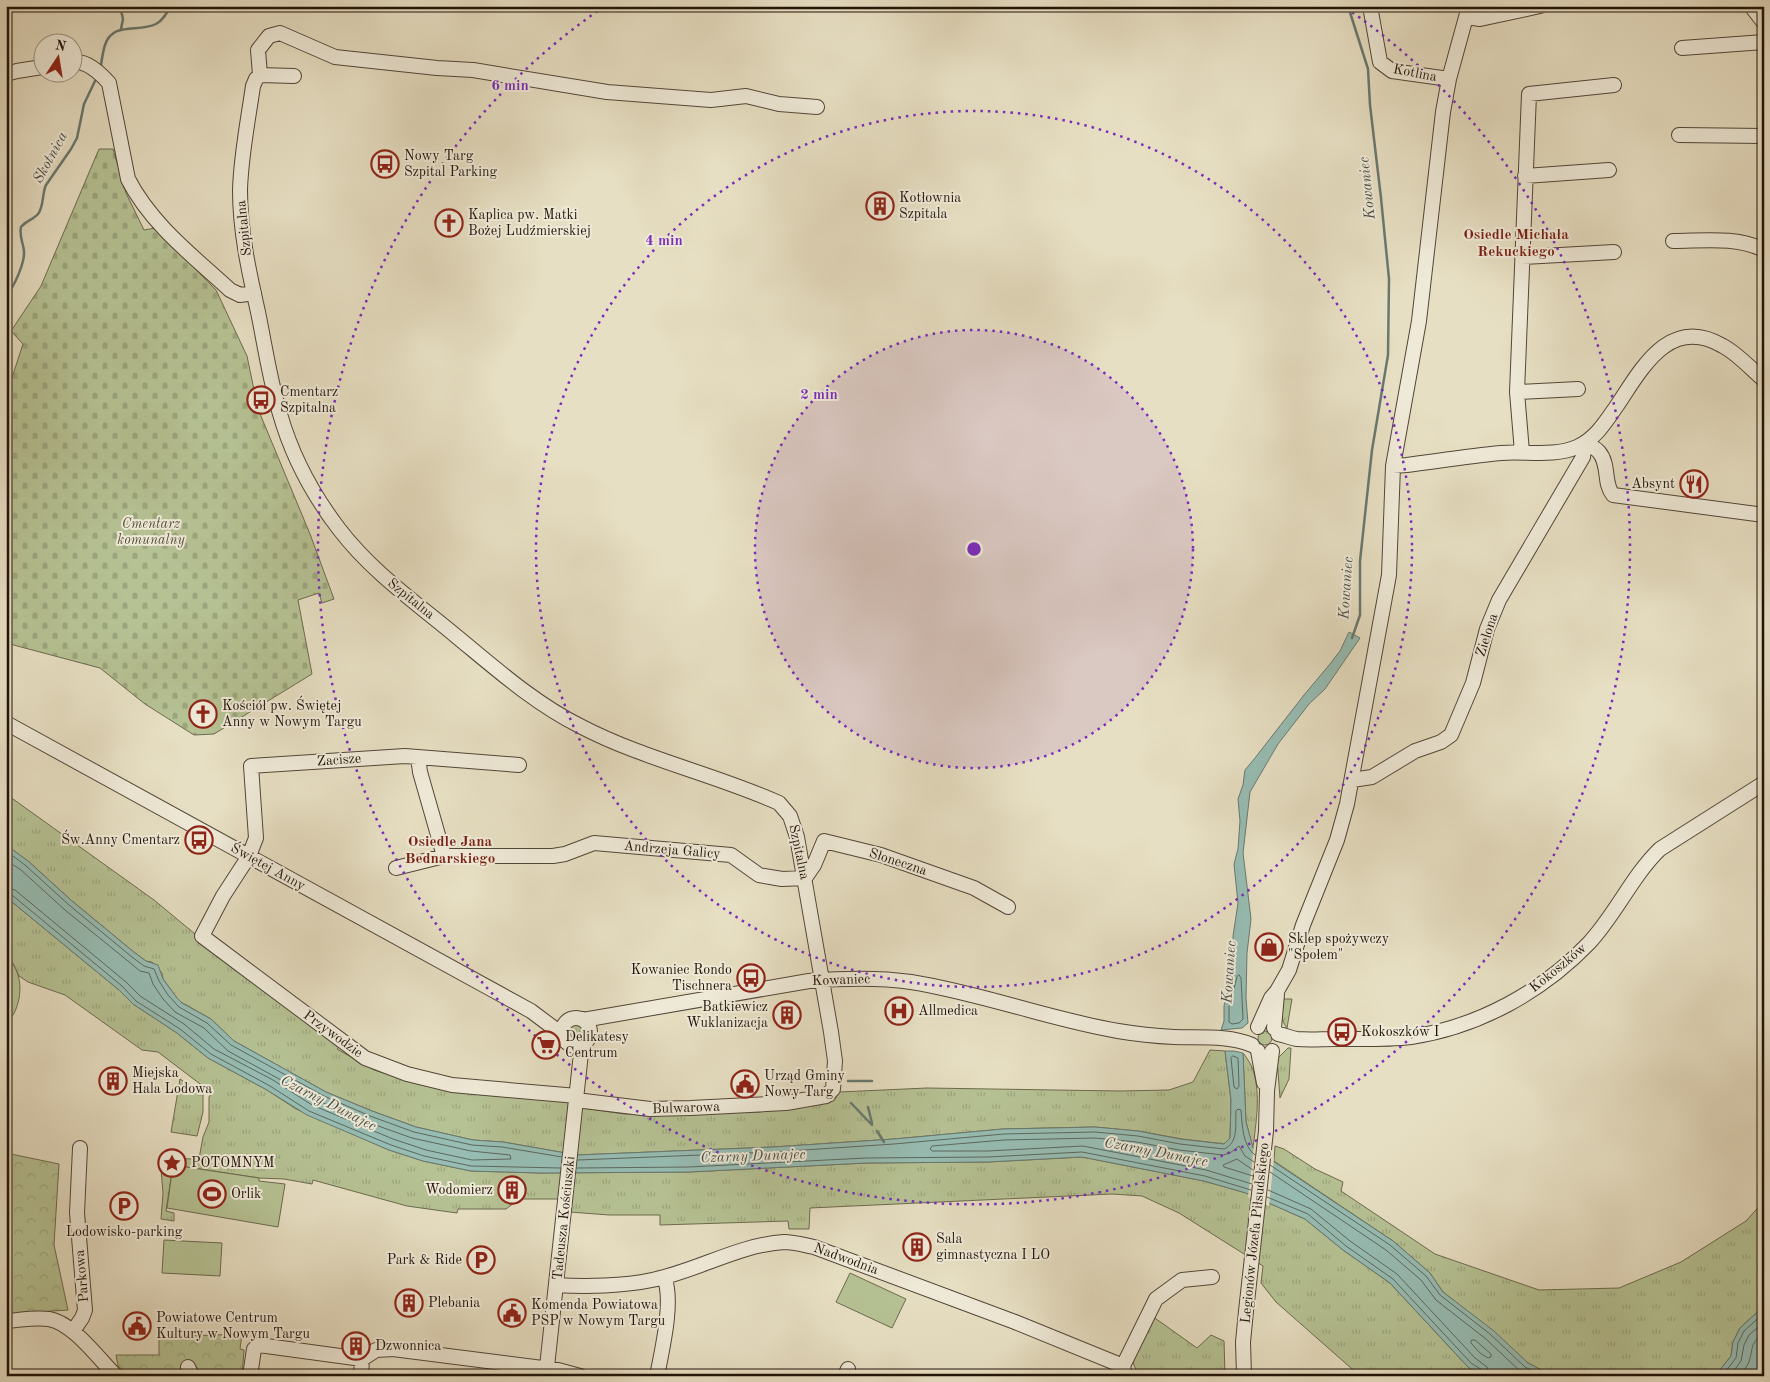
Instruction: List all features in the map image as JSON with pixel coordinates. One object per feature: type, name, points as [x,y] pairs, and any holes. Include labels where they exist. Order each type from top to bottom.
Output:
[{"type":"street","name":"Kotlina","points":[[1370,6],[1380,62],[1392,71],[1449,79]]},
{"type":"street","points":[[1269,1042],[1251,1037],[1271,998],[1289,970],[1301,932],[1337,840],[1348,804],[1389,576],[1393,466],[1419,321],[1439,140],[1449,79],[1467,12],[1480,19],[1540,6]]},
{"type":"street","points":[[1751,6],[1764,23]]},
{"type":"street","points":[[294,76],[260,75],[258,50],[269,36],[280,33],[336,57],[482,71],[607,92],[711,100],[746,96],[779,104],[817,107]]},
{"type":"street","points":[[1682,48],[1764,42]]},
{"type":"street","points":[[82,64],[100,72],[109,83],[128,179],[154,220],[230,290],[240,295],[254,293]]},
{"type":"street","points":[[6,74],[32,69]]},
{"type":"street","name":"Szpitalna","points":[[260,75],[256,79],[252,96],[242,156],[240,189],[244,243],[280,414],[292,447],[308,482],[320,502],[348,540],[369,563],[521,688],[548,707],[579,726],[612,741],[779,803],[790,816],[797,837],[821,980]]},
{"type":"street","points":[[1522,452],[1517,392],[1528,94],[1614,85]]},
{"type":"street","points":[[1679,135],[1764,136]]},
{"type":"street","points":[[1525,176],[1609,170]]},
{"type":"street","points":[[1673,241],[1746,243],[1764,250]]},
{"type":"street","points":[[1522,257],[1614,252]]},
{"type":"street","name":"Zielona","points":[[1393,466],[1502,453],[1557,452],[1585,443],[1606,422],[1649,359],[1658,350],[1672,341],[1691,336],[1719,343],[1764,380]]},
{"type":"street","points":[[1517,392],[1578,389]]},
{"type":"street","points":[[1585,443],[1599,452],[1606,467],[1608,489],[1613,495],[1764,515]]},
{"type":"street","name":"Zielona","points":[[1352,780],[1372,777],[1415,751],[1441,742],[1450,735],[1473,683],[1487,629],[1499,600],[1583,457],[1585,443]]},
{"type":"street","name":"Świętej Anny","points":[[6,722],[531,1011],[576,1039]]},
{"type":"street","name":"Zacisze","points":[[248,856],[256,838],[252,766],[405,756],[519,765]]},
{"type":"street","points":[[418,757],[420,772],[444,856]]},
{"type":"street","name":"Kokoszków","points":[[1269,1042],[1294,1039],[1372,1039],[1413,1036],[1486,1016],[1515,1001],[1553,974],[1590,941],[1604,925],[1648,861],[1660,849],[1764,783]]},
{"type":"street","name":"Słoneczna","points":[[804,878],[814,865],[824,840],[881,855],[974,888],[1008,907]]},
{"type":"street","name":"Andrzeja Galicy","points":[[396,868],[444,856],[553,856],[565,854],[594,843],[731,855],[759,875],[782,879],[804,878]]},
{"type":"street","name":"Przywodzie","points":[[248,856],[223,896],[202,936],[365,1058],[407,1074],[452,1085],[576,1097]]},
{"type":"street","name":"Kowaniec","points":[[583,1020],[821,980],[872,978],[945,988],[1116,1031],[1269,1042]]},
{"type":"street","name":"Bulwarowa","points":[[576,1097],[650,1109],[767,1105],[826,1096],[833,1089],[835,1061],[821,980]]},
{"type":"street","points":[[1269,1042],[1277,991]]},
{"type":"street","name":"Świętej Anny","points":[[531,1011],[568,1021],[574,1018],[583,1020]]},
{"type":"street","name":"Kowaniec","points":[[576,1039],[628,1011]]},
{"type":"street","points":[[568,1021],[563,1028],[576,1039],[588,1026],[583,1020]]},
{"type":"street","points":[[1256,1028],[1265,1025],[1269,1042]]},
{"type":"street","name":"Kowaniec","points":[[1223,1038],[1256,1028]]},
{"type":"street","name":"Tadeusza Kościuszki","points":[[547,1372],[576,1097],[576,1039]]},
{"type":"street","name":"Legionów Józefa Piłsudskiego","points":[[1244,1376],[1247,1300],[1266,1131],[1267,1091],[1262,1077],[1269,1042]]},
{"type":"street","name":"Parkowa","points":[[73,1331],[85,1310],[77,1213],[80,1148]]},
{"type":"street","name":"Nadwodnia","points":[[557,1285],[621,1284],[651,1280],[754,1246],[785,1242],[799,1243],[1015,1322],[1124,1371]]},
{"type":"street","points":[[657,1376],[664,1340],[669,1291],[664,1277]]},
{"type":"street","points":[[1124,1371],[1156,1299],[1182,1280],[1212,1277]]},
{"type":"street","points":[[6,1321],[40,1318],[63,1324],[73,1331],[116,1376]]},
{"type":"street","points":[[250,1376],[254,1349],[259,1345],[362,1368],[376,1350],[393,1349],[580,1376]]},
{"type":"green space","name":"Cmentarz komunalny","points":[[99,149],[113,149],[126,193],[144,230],[155,228],[216,290],[247,356],[258,409],[310,534],[334,599],[322,603],[319,593],[298,600],[312,674],[214,734],[194,735],[145,704],[100,668],[6,643],[6,396],[23,344],[11,331],[41,286]]},
{"type":"green space","points":[[6,794],[154,900],[206,943],[342,1044],[337,1049],[374,1070],[413,1082],[570,1102],[582,1108],[624,1114],[759,1112],[834,1101],[839,1092],[927,1088],[1169,1090],[1193,1082],[1210,1050],[1225,1051],[1231,1100],[1230,1138],[1225,1144],[1138,1131],[1095,1127],[1003,1129],[773,1147],[577,1155],[503,1142],[473,1140],[416,1127],[326,1092],[234,1041],[211,1019],[179,1001],[163,979],[162,973],[152,962],[146,961],[135,953],[72,901],[28,861],[6,845]]},
{"type":"green space","points":[[6,897],[119,990],[133,1004],[177,1033],[208,1058],[267,1090],[296,1109],[389,1150],[423,1161],[471,1171],[540,1173],[689,1172],[866,1163],[988,1162],[1082,1157],[1204,1181],[1246,1193],[1305,1219],[1343,1250],[1390,1283],[1468,1367],[1481,1376],[1360,1376],[1276,1302],[1261,1283],[1263,1266],[1179,1213],[1142,1196],[1112,1194],[810,1208],[809,1229],[789,1229],[788,1221],[660,1225],[660,1215],[609,1215],[570,1212],[571,1199],[515,1199],[514,1203],[506,1209],[458,1209],[457,1213],[407,1206],[313,1180],[312,1184],[173,1165],[166,1211],[174,1213],[174,1221],[161,1219],[163,1193],[160,1158],[192,1159],[198,1164],[203,1137],[209,1122],[209,1097],[212,1093],[158,1052],[142,1050],[65,995],[28,982],[19,976],[13,963],[6,955]]},
{"type":"green space","points":[[6,955],[17,972],[20,995],[14,1014],[6,1024]]},
{"type":"green space","points":[[1284,999],[1292,999],[1287,1028],[1283,1022],[1282,1014]]},
{"type":"green space","points":[[576,1023],[582,1026],[585,1032],[582,1038],[576,1041],[570,1038],[567,1032],[570,1026]]},
{"type":"green space","points":[[1262,1031],[1268,1031],[1272,1038],[1268,1045],[1262,1045],[1258,1041],[1258,1035]]},
{"type":"green space","points":[[1288,1048],[1291,1048],[1289,1079],[1280,1098],[1277,1059]]},
{"type":"green space","points":[[1243,1053],[1252,1068],[1257,1089],[1253,1148],[1246,1122]]},
{"type":"green space","points":[[180,1079],[203,1094],[203,1112],[197,1136],[171,1132]]},
{"type":"green space","points":[[1275,1146],[1284,1149],[1315,1169],[1343,1182],[1341,1191],[1435,1254],[1539,1290],[1619,1288],[1681,1262],[1746,1221],[1764,1201],[1764,1306],[1740,1328],[1733,1342],[1731,1356],[1715,1376],[1553,1376],[1528,1363],[1493,1331],[1443,1292],[1430,1273],[1393,1241],[1274,1161]]},
{"type":"green space","points":[[6,1153],[59,1164],[54,1245],[68,1310],[6,1314]]},
{"type":"green space","name":"Orlik","points":[[173,1165],[259,1178],[259,1181],[285,1184],[278,1227],[167,1208]]},
{"type":"green space","points":[[164,1240],[222,1243],[220,1276],[162,1273]]},
{"type":"green space","points":[[850,1273],[906,1299],[892,1328],[836,1302]]},
{"type":"green space","points":[[1152,1316],[1197,1348],[1211,1335],[1224,1341],[1225,1376],[1138,1376],[1133,1362]]},
{"type":"green space","points":[[242,1334],[240,1349],[244,1350],[242,1376],[129,1376],[118,1366],[116,1355],[159,1355],[159,1337]]},
{"type":"water","points":[[1349,632],[1360,638],[1325,689],[1309,704],[1278,744],[1250,792],[1243,853],[1251,919],[1247,953],[1246,998],[1248,1023],[1242,1028],[1221,1030],[1234,958],[1233,936],[1238,903],[1234,864],[1238,849],[1240,821],[1238,799],[1243,785],[1245,770],[1340,651]]},
{"type":"water","name":"Czarny Dunajec","points":[[6,845],[28,861],[72,901],[135,953],[146,961],[158,965],[163,979],[182,1003],[211,1019],[234,1041],[326,1092],[416,1127],[473,1140],[503,1142],[577,1155],[773,1147],[1003,1129],[1095,1127],[1138,1131],[1180,1139],[1224,1144],[1230,1138],[1231,1100],[1225,1051],[1243,1053],[1246,1122],[1253,1148],[1393,1241],[1430,1273],[1443,1292],[1494,1331],[1528,1363],[1553,1376],[1481,1376],[1468,1367],[1390,1283],[1343,1250],[1305,1219],[1246,1193],[1204,1181],[1082,1157],[988,1162],[866,1163],[689,1172],[540,1173],[471,1171],[423,1161],[389,1150],[307,1115],[267,1090],[208,1058],[177,1033],[133,1004],[119,990],[6,897]]},
{"type":"water","points":[[1764,1306],[1764,1376],[1715,1376],[1731,1356],[1733,1342],[1740,1328]]},
{"type":"pier","points":[[1254,1144],[1274,1158],[1269,1206],[1248,1197]]},
{"type":"waterway","points":[[120,6],[123,19],[121,29]]},
{"type":"waterway","name":"Skotnica","points":[[101,65],[105,45],[114,33],[120,30],[149,27],[156,24],[163,18],[171,6]]},
{"type":"waterway","name":"Kowaniec","points":[[1348,6],[1368,69],[1370,105],[1389,279],[1388,355],[1372,450],[1360,561],[1360,615],[1352,638]]},
{"type":"waterway","name":"Skotnica","points":[[6,296],[23,262],[24,251],[21,227],[40,211],[46,185],[77,138],[84,104],[95,81]]},
{"type":"waterway","points":[[848,1081],[872,1081]]},
{"type":"waterway","points":[[851,1103],[872,1125]]},
{"type":"waterway","points":[[868,1107],[872,1123]]},
{"type":"waterway","points":[[877,1131],[884,1142]]},
{"type":"place","name":"Nowy Targ Szpital Parking","points":[[385,164]]},
{"type":"place","name":"Kotłownia Szpitala","points":[[880,206]]},
{"type":"place","name":"Kaplica pw. Matki Bożej Ludźmierskiej","points":[[449,223]]},
{"type":"place","name":"Cmentarz Szpitalna","points":[[261,400]]},
{"type":"place","name":"Absynt","points":[[1694,484]]},
{"type":"place","name":"Kościół pw. Świętej Anny w Nowym Targu","points":[[203,714]]},
{"type":"place","name":"Św.Anny Cmentarz","points":[[199,840]]},
{"type":"place","name":"Sklep spożywczy \"Społem\"","points":[[1269,947]]},
{"type":"place","name":"Kowaniec Rondo Tischnera","points":[[751,978]]},
{"type":"place","name":"Allmedica","points":[[899,1011]]},
{"type":"place","name":"Batkiewicz Wuklanizacja","points":[[787,1015]]},
{"type":"place","name":"Kokoszków I","points":[[1342,1032]]},
{"type":"place","name":"Delikatesy Centrum","points":[[546,1045]]},
{"type":"place","name":"Miejska Hala Lodowa","points":[[113,1081]]},
{"type":"place","name":"Urząd Gminy Nowy Targ","points":[[745,1084]]},
{"type":"place","name":"POTOMNYM","points":[[172,1163]]},
{"type":"place","name":"Wodomierz","points":[[512,1190]]},
{"type":"place","name":"Orlik","points":[[212,1194]]},
{"type":"place","name":"Lodowisko-parking","points":[[124,1206]]},
{"type":"place","name":"Sala gimnastyczna I LO","points":[[917,1247]]},
{"type":"place","name":"Park & Ride","points":[[481,1260]]},
{"type":"place","name":"Plebania","points":[[409,1303]]},
{"type":"place","name":"Komenda Powiatowa PSP w Nowym Targu","points":[[512,1313]]},
{"type":"place","name":"Powiatowe Centrum Kultury w Nowym Targu","points":[[137,1326]]},
{"type":"place","name":"Dzwonnica","points":[[356,1346]]},
{"type":"district","name":"Osiedle Michała Rekuckiego","points":[[1516,244]]},
{"type":"district","name":"Osiedle Jana Bednarskiego","points":[[450,850]]}]
